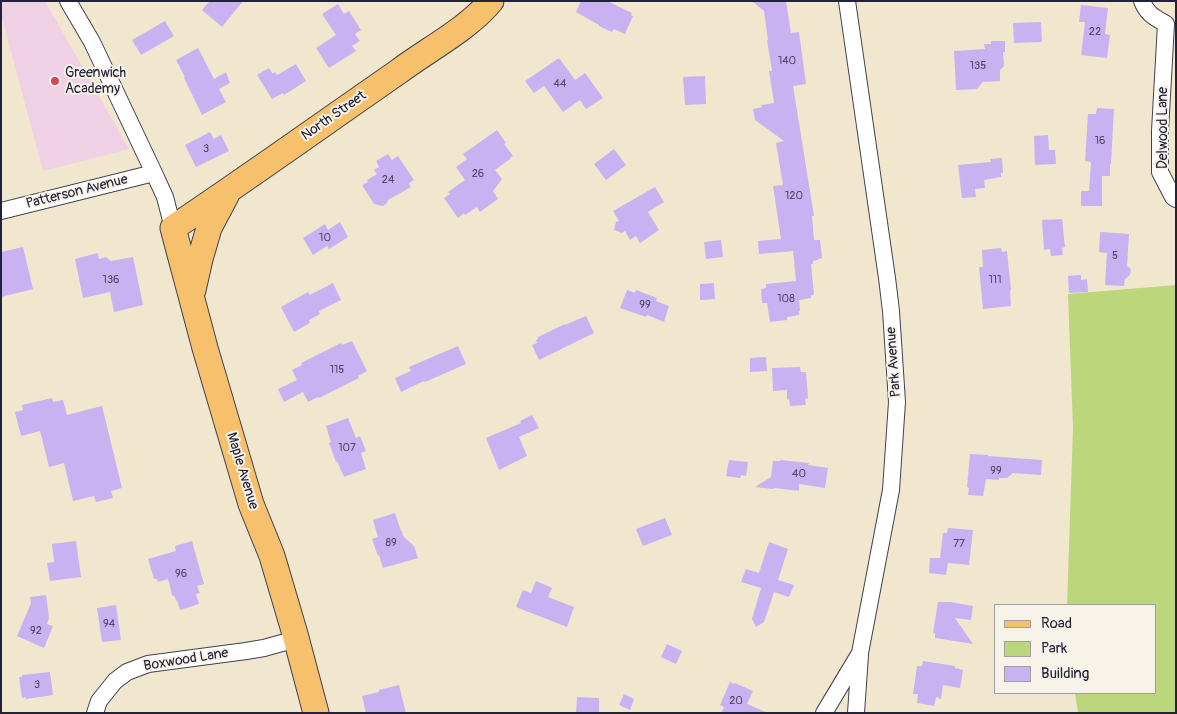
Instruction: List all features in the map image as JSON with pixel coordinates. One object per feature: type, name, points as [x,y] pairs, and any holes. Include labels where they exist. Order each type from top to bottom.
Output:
[{"type":"main road","name":"North Street","points":[[173,228],[467,25],[491,1]]},
{"type":"main road","points":[[192,297],[200,258],[209,228],[228,191]]},
{"type":"main road","name":"Maple Avenue","points":[[173,228],[205,348],[252,504],[272,556],[316,713]]},
{"type":"street","points":[[68,1],[92,42],[154,173],[165,197],[173,228]]},
{"type":"street","name":"Park Avenue","points":[[824,713],[860,653],[891,490],[897,402],[887,278],[848,1]]},
{"type":"street","name":"Delwood Lane","points":[[1142,1],[1145,9],[1153,16],[1171,21],[1160,132],[1160,172],[1173,197],[1176,199]]},
{"type":"street","name":"Patterson Avenue","points":[[1,211],[154,173]]},
{"type":"street","name":"Boxwood Lane","points":[[95,713],[99,701],[115,681],[127,672],[148,664],[264,648],[296,639]]},
{"type":"street","points":[[856,713],[860,653]]},
{"type":"shaded area","name":"Greenwich Academy","points":[[1,1],[45,1],[129,149],[43,171],[1,14]]},
{"type":"green space","points":[[1176,285],[1176,713],[1078,713],[1075,694],[1157,694],[1157,604],[1067,604],[1073,428],[1068,294]]},
{"type":"building","points":[[210,1],[243,1],[222,27],[202,10]]},
{"type":"building","points":[[581,1],[607,1],[632,13],[631,15],[633,16],[625,34],[614,29],[612,32],[576,12]]},
{"type":"building","points":[[752,1],[786,1],[791,33],[799,32],[806,84],[793,86],[814,216],[812,216],[814,240],[820,240],[822,258],[813,261],[813,264],[811,264],[814,295],[811,295],[811,298],[799,300],[799,315],[787,317],[787,320],[770,322],[767,303],[762,303],[761,289],[766,288],[766,284],[796,281],[793,251],[759,254],[758,241],[781,239],[773,186],[783,185],[776,143],[784,141],[755,120],[753,109],[762,107],[761,105],[774,103],[769,71],[772,71],[764,11]]},
{"type":"building","points":[[338,4],[344,14],[349,11],[361,30],[355,34],[360,41],[352,46],[356,51],[329,68],[316,48],[336,35],[322,14]]},
{"type":"building","points":[[1081,5],[1108,8],[1105,34],[1110,35],[1107,58],[1081,55],[1085,22],[1079,22]]},
{"type":"building","points":[[165,21],[174,36],[141,55],[132,40]]},
{"type":"building","points":[[1041,22],[1042,42],[1014,43],[1013,23]]},
{"type":"building","points":[[991,41],[1005,41],[1005,52],[1003,52],[1004,66],[1000,70],[1000,81],[982,82],[977,89],[956,90],[954,51],[985,49],[984,44],[991,44]]},
{"type":"building","points":[[198,48],[214,79],[226,72],[230,83],[219,89],[226,102],[202,115],[176,60]]},
{"type":"building","points":[[559,58],[575,80],[585,73],[603,98],[586,109],[580,100],[563,112],[544,86],[534,93],[525,81]]},
{"type":"building","points":[[296,64],[306,81],[284,95],[283,93],[272,99],[257,75],[269,68],[273,74],[275,72],[277,75]]},
{"type":"building","points":[[705,76],[706,104],[685,105],[683,77]]},
{"type":"building","points":[[1097,108],[1114,109],[1110,176],[1102,176],[1102,206],[1081,206],[1081,191],[1089,191],[1091,162],[1085,161],[1088,114],[1096,114]]},
{"type":"building","points":[[497,130],[513,156],[495,170],[502,179],[493,191],[498,199],[480,212],[477,207],[458,218],[444,198],[450,194],[448,192],[465,180],[456,167],[467,159],[463,154]]},
{"type":"building","points":[[210,132],[214,139],[221,135],[229,151],[196,167],[185,145]]},
{"type":"building","points":[[1048,135],[1049,150],[1055,150],[1056,164],[1035,165],[1034,136]]},
{"type":"building","points":[[614,149],[626,165],[606,180],[594,164]]},
{"type":"building","points":[[388,154],[392,160],[398,156],[414,180],[409,183],[411,187],[388,200],[383,206],[374,204],[362,185],[377,174],[374,170],[379,167],[376,161]]},
{"type":"building","points":[[1002,158],[1003,173],[1001,173],[1001,177],[984,180],[985,188],[975,189],[976,197],[962,198],[958,165],[991,162],[990,159]]},
{"type":"building","points":[[655,187],[664,202],[648,212],[659,230],[640,243],[636,236],[630,240],[625,231],[622,233],[614,230],[616,222],[619,221],[613,211]]},
{"type":"building","points":[[1062,219],[1065,247],[1062,248],[1063,255],[1051,256],[1050,249],[1044,250],[1042,220]]},
{"type":"building","points":[[340,222],[348,237],[329,249],[327,246],[313,255],[303,238],[325,224],[328,230]]},
{"type":"building","points":[[1100,232],[1129,234],[1127,266],[1131,269],[1130,275],[1125,279],[1124,286],[1105,285],[1107,253],[1099,252]]},
{"type":"building","points":[[721,240],[723,257],[706,259],[704,242]]},
{"type":"building","points":[[23,247],[33,289],[1,297],[1,252]]},
{"type":"building","points":[[1001,248],[1002,252],[1007,251],[1011,306],[983,309],[979,267],[983,267],[982,250]]},
{"type":"building","points":[[98,253],[99,259],[106,257],[111,261],[133,257],[143,305],[114,312],[110,292],[83,298],[75,259]]},
{"type":"building","points":[[1081,275],[1081,280],[1087,279],[1088,292],[1069,293],[1068,276]]},
{"type":"building","points":[[333,283],[341,300],[319,311],[320,314],[309,320],[310,323],[294,332],[281,307],[308,292],[310,295]]},
{"type":"building","points":[[714,283],[715,299],[700,300],[700,284]]},
{"type":"building","points":[[627,290],[635,293],[636,290],[657,298],[656,301],[669,306],[664,322],[647,315],[646,317],[620,308]]},
{"type":"building","points":[[586,316],[594,333],[539,360],[532,345],[537,343],[538,337]]},
{"type":"building","points":[[352,341],[367,371],[358,376],[359,378],[319,398],[308,402],[303,392],[284,402],[278,389],[297,380],[292,370],[302,365],[301,363],[341,343],[342,345]]},
{"type":"building","points":[[458,346],[466,364],[401,392],[395,378],[411,371],[409,367]]},
{"type":"building","points":[[766,357],[767,371],[750,372],[750,358]]},
{"type":"building","points":[[800,367],[801,372],[806,372],[808,398],[805,399],[806,405],[790,406],[789,399],[787,400],[787,390],[773,391],[772,368]]},
{"type":"building","points":[[52,398],[53,402],[63,400],[67,415],[102,406],[122,488],[111,491],[113,498],[96,502],[94,496],[73,501],[64,463],[49,467],[40,431],[21,436],[15,412],[23,410],[22,405]]},
{"type":"building","points":[[532,415],[539,428],[519,437],[527,456],[499,470],[486,438],[521,423],[520,421]]},
{"type":"building","points":[[348,418],[356,438],[360,436],[366,451],[361,453],[366,469],[344,477],[329,443],[331,442],[326,426]]},
{"type":"building","points":[[970,454],[1042,460],[1041,475],[1012,473],[1007,478],[999,478],[999,480],[986,479],[983,496],[968,495]]},
{"type":"building","points":[[729,460],[748,462],[746,476],[741,475],[740,478],[726,476]]},
{"type":"building","points":[[773,461],[809,463],[808,465],[828,468],[825,488],[799,484],[799,491],[755,487],[771,477]]},
{"type":"building","points":[[395,513],[403,536],[414,546],[418,558],[383,568],[372,539],[378,537],[373,520]]},
{"type":"building","points":[[665,518],[672,535],[643,546],[636,529]]},
{"type":"building","points":[[948,528],[973,530],[969,565],[948,563],[946,575],[929,573],[930,558],[940,558],[943,533],[947,533]]},
{"type":"building","points":[[76,541],[81,577],[50,581],[47,563],[54,562],[52,544]]},
{"type":"building","points":[[192,541],[204,584],[197,586],[200,593],[196,594],[199,604],[180,610],[177,600],[172,595],[168,579],[158,582],[157,579],[154,579],[148,559],[176,551],[175,546]]},
{"type":"building","points":[[769,542],[788,549],[778,580],[794,585],[789,597],[774,592],[764,622],[756,627],[752,619],[761,588],[741,582],[746,569],[759,573]]},
{"type":"building","points":[[536,581],[552,588],[548,597],[574,607],[567,627],[516,607],[523,590],[531,593]]},
{"type":"building","points":[[46,595],[49,618],[47,624],[53,626],[44,648],[17,636],[31,603],[30,597]]},
{"type":"building","points":[[938,602],[973,606],[971,620],[955,618],[973,644],[935,638],[935,633],[933,633]]},
{"type":"building","points":[[116,605],[121,640],[102,642],[97,608]]},
{"type":"building","points":[[667,644],[682,651],[676,664],[661,657]]},
{"type":"building","points":[[923,661],[955,666],[955,668],[963,670],[960,688],[943,685],[941,699],[936,697],[934,706],[917,703],[918,694],[913,694],[917,666],[922,666]]},
{"type":"building","points":[[50,672],[53,695],[22,698],[19,677]]},
{"type":"building","points":[[730,682],[753,691],[747,704],[768,713],[721,713],[724,707],[720,705]]},
{"type":"building","points":[[399,685],[406,713],[366,713],[362,696]]},
{"type":"building","points":[[624,694],[634,699],[630,710],[619,705]]},
{"type":"building","points":[[577,697],[599,698],[599,713],[576,713]]},
{"type":"place","name":"Greenwich Academy","points":[[55,81]]}]
